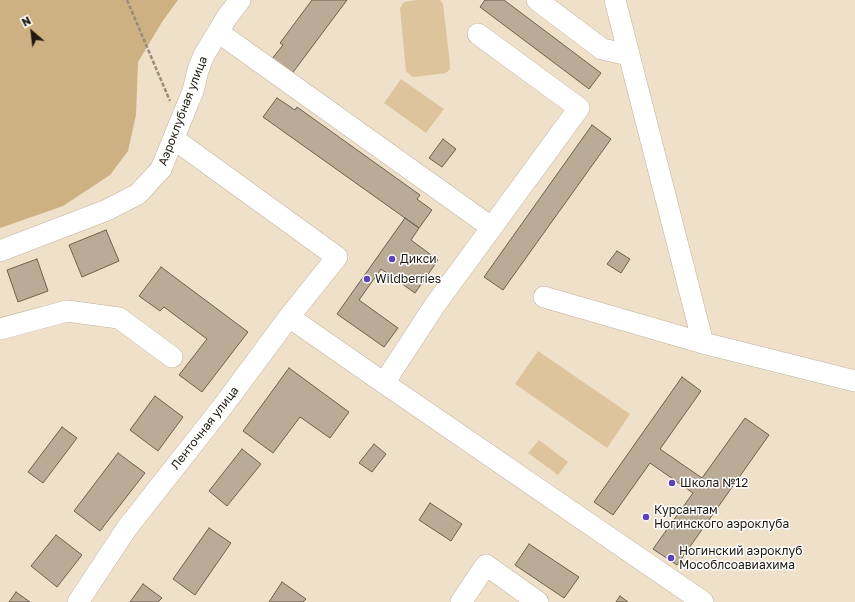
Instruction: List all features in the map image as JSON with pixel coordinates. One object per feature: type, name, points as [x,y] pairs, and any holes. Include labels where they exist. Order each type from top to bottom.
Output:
[{"type":"street","name":"Аэроклубная улица","points":[[0,251],[106,210],[138,194],[161,170],[193,91],[202,60],[218,32],[240,0]]},
{"type":"street","points":[[537,0],[602,49],[629,55]]},
{"type":"street","points":[[615,0],[702,343]]},
{"type":"street","points":[[218,32],[491,227]]},
{"type":"street","points":[[384,383],[435,305],[579,108],[478,34]]},
{"type":"street","name":"Ленточная улица","points":[[78,602],[127,528],[224,406],[289,317],[337,257],[177,132]]},
{"type":"street","points":[[544,297],[702,343],[855,381]]},
{"type":"street","points":[[0,329],[67,312],[119,318],[172,357]]},
{"type":"street","points":[[289,317],[703,602]]},
{"type":"street","points":[[461,602],[486,565],[538,602]]},
{"type":"path","points":[[127,0],[177,132]]},
{"type":"shaded area","points":[[0,0],[178,0],[162,22],[138,62],[136,115],[128,151],[110,175],[63,206],[0,228]]},
{"type":"shaded area","points":[[417,0],[440,0],[443,4],[450,64],[450,69],[446,73],[414,77],[406,71],[400,8],[404,2]]},
{"type":"shaded area","points":[[401,79],[444,109],[426,133],[384,103]]},
{"type":"shaded area","points":[[538,351],[630,414],[607,448],[515,384]]},
{"type":"shaded area","points":[[539,440],[568,462],[558,475],[528,453]]},
{"type":"building","points":[[312,0],[347,0],[291,75],[271,60],[283,45],[280,43]]},
{"type":"building","points":[[485,0],[504,0],[601,73],[589,89],[480,7]]},
{"type":"building","points":[[277,98],[295,110],[297,107],[420,195],[417,199],[432,210],[419,228],[263,117]]},
{"type":"building","points":[[592,125],[611,139],[503,290],[484,277]]},
{"type":"building","points":[[443,139],[456,149],[442,167],[429,158]]},
{"type":"building","points":[[405,218],[419,228],[411,240],[438,260],[415,293],[381,269],[359,300],[398,328],[384,347],[337,314]]},
{"type":"building","points":[[106,230],[119,261],[82,277],[69,245]]},
{"type":"building","points":[[617,251],[630,259],[621,273],[607,264]]},
{"type":"building","points":[[37,259],[48,291],[18,302],[7,270]]},
{"type":"building","points":[[161,267],[248,332],[202,392],[179,375],[207,339],[164,307],[160,311],[139,296]]},
{"type":"building","points":[[289,368],[349,412],[330,438],[300,417],[273,453],[243,431]]},
{"type":"building","points":[[682,377],[701,391],[660,449],[702,478],[745,418],[769,435],[677,565],[653,549],[693,493],[650,463],[613,515],[594,502]]},
{"type":"building","points":[[155,396],[183,417],[158,451],[130,430]]},
{"type":"building","points":[[62,427],[77,438],[43,483],[28,472]]},
{"type":"building","points":[[374,444],[386,454],[372,472],[359,463]]},
{"type":"building","points":[[242,449],[261,464],[227,506],[209,491]]},
{"type":"building","points":[[118,453],[145,473],[100,531],[74,511]]},
{"type":"building","points":[[430,503],[462,524],[451,541],[419,520]]},
{"type":"building","points":[[209,528],[231,543],[195,595],[173,579]]},
{"type":"building","points":[[56,535],[82,555],[57,587],[31,566]]},
{"type":"building","points":[[529,544],[579,577],[564,598],[515,565]]},
{"type":"building","points":[[282,582],[306,599],[303,602],[269,602]]},
{"type":"building","points":[[143,584],[162,598],[158,602],[130,602]]},
{"type":"building","points":[[16,592],[30,602],[9,602]]},
{"type":"building","points":[[620,596],[628,602],[616,602]]},
{"type":"place","name":"Дикси","points":[[392,259]]},
{"type":"place","name":"Wildberries","points":[[367,279]]},
{"type":"place","name":"Школа №12","points":[[672,483]]},
{"type":"place","name":"Курсантам Ногинского аэроклуба","points":[[646,517]]},
{"type":"place","name":"Ногинский аэроклуб Мособлсоавиахима","points":[[671,558]]}]
